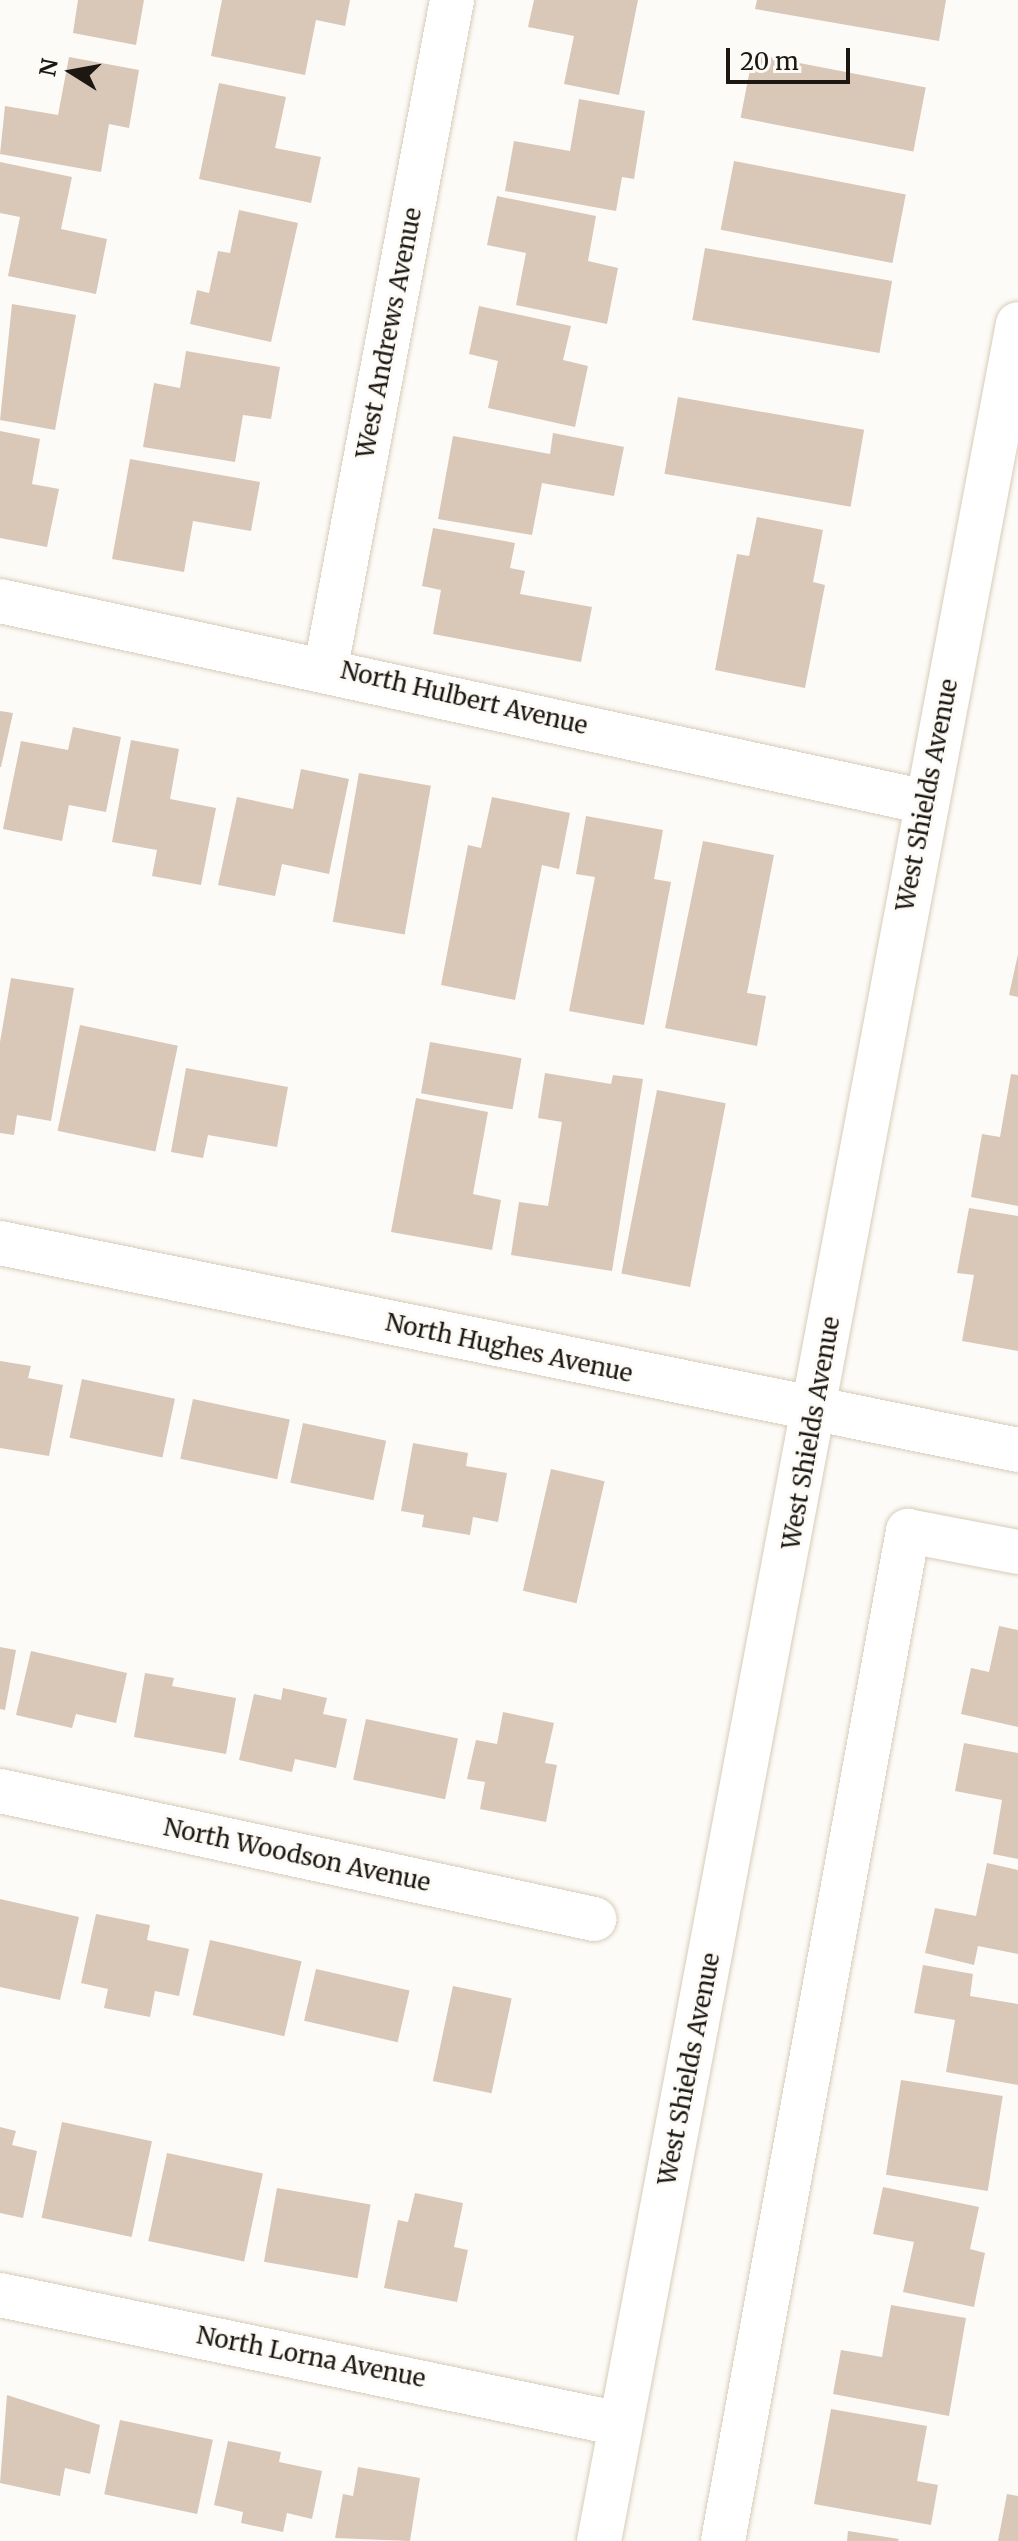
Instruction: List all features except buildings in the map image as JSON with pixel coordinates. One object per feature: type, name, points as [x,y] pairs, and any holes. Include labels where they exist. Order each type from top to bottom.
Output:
[{"type":"street","name":"West Andrews Avenue","points":[[326,667],[452,0]]},
{"type":"street","name":"West Shields Avenue","points":[[599,2541],[816,1412],[926,802],[1018,324]]},
{"type":"street","name":"North Hulbert Avenue","points":[[0,601],[326,667],[926,802]]},
{"type":"street","name":"North Hughes Avenue","points":[[0,1243],[816,1412],[1018,1450]]},
{"type":"street","points":[[723,2541],[908,1531],[1018,1552]]},
{"type":"street","name":"North Woodson Avenue","points":[[0,1791],[594,1919]]},
{"type":"street","name":"North Lorna Avenue","points":[[0,2295],[620,2424]]}]
